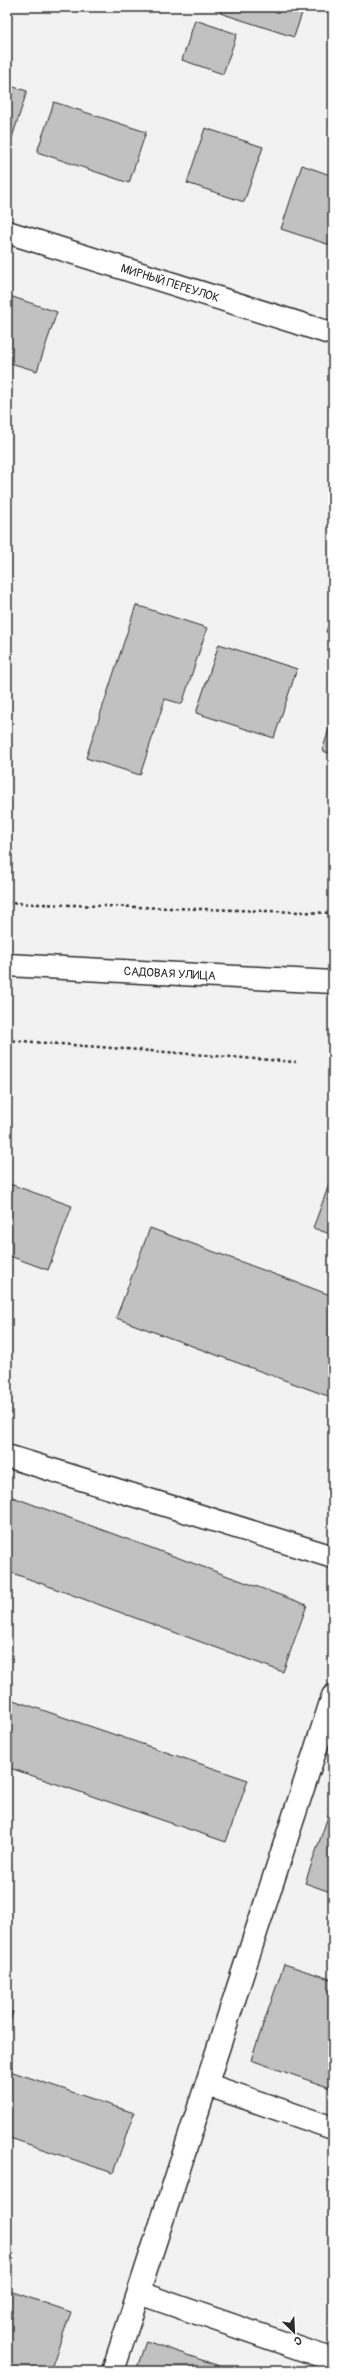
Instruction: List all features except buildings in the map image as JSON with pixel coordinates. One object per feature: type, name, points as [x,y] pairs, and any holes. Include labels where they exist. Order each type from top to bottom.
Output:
[{"type":"street","name":"МИРНЫЙ ПЕРЕУЛОК","points":[[7,232],[333,334]]},
{"type":"street","name":"САДОВАЯ УЛИЦА","points":[[7,965],[333,982]]},
{"type":"street","points":[[7,1456],[333,1557]]},
{"type":"street","points":[[113,2371],[208,2085],[333,1696]]},
{"type":"street","points":[[208,2085],[333,2128]]},
{"type":"street","points":[[139,2293],[333,2360]]},
{"type":"path","points":[[7,903],[333,913]]},
{"type":"path","points":[[7,1040],[296,1062]]}]
